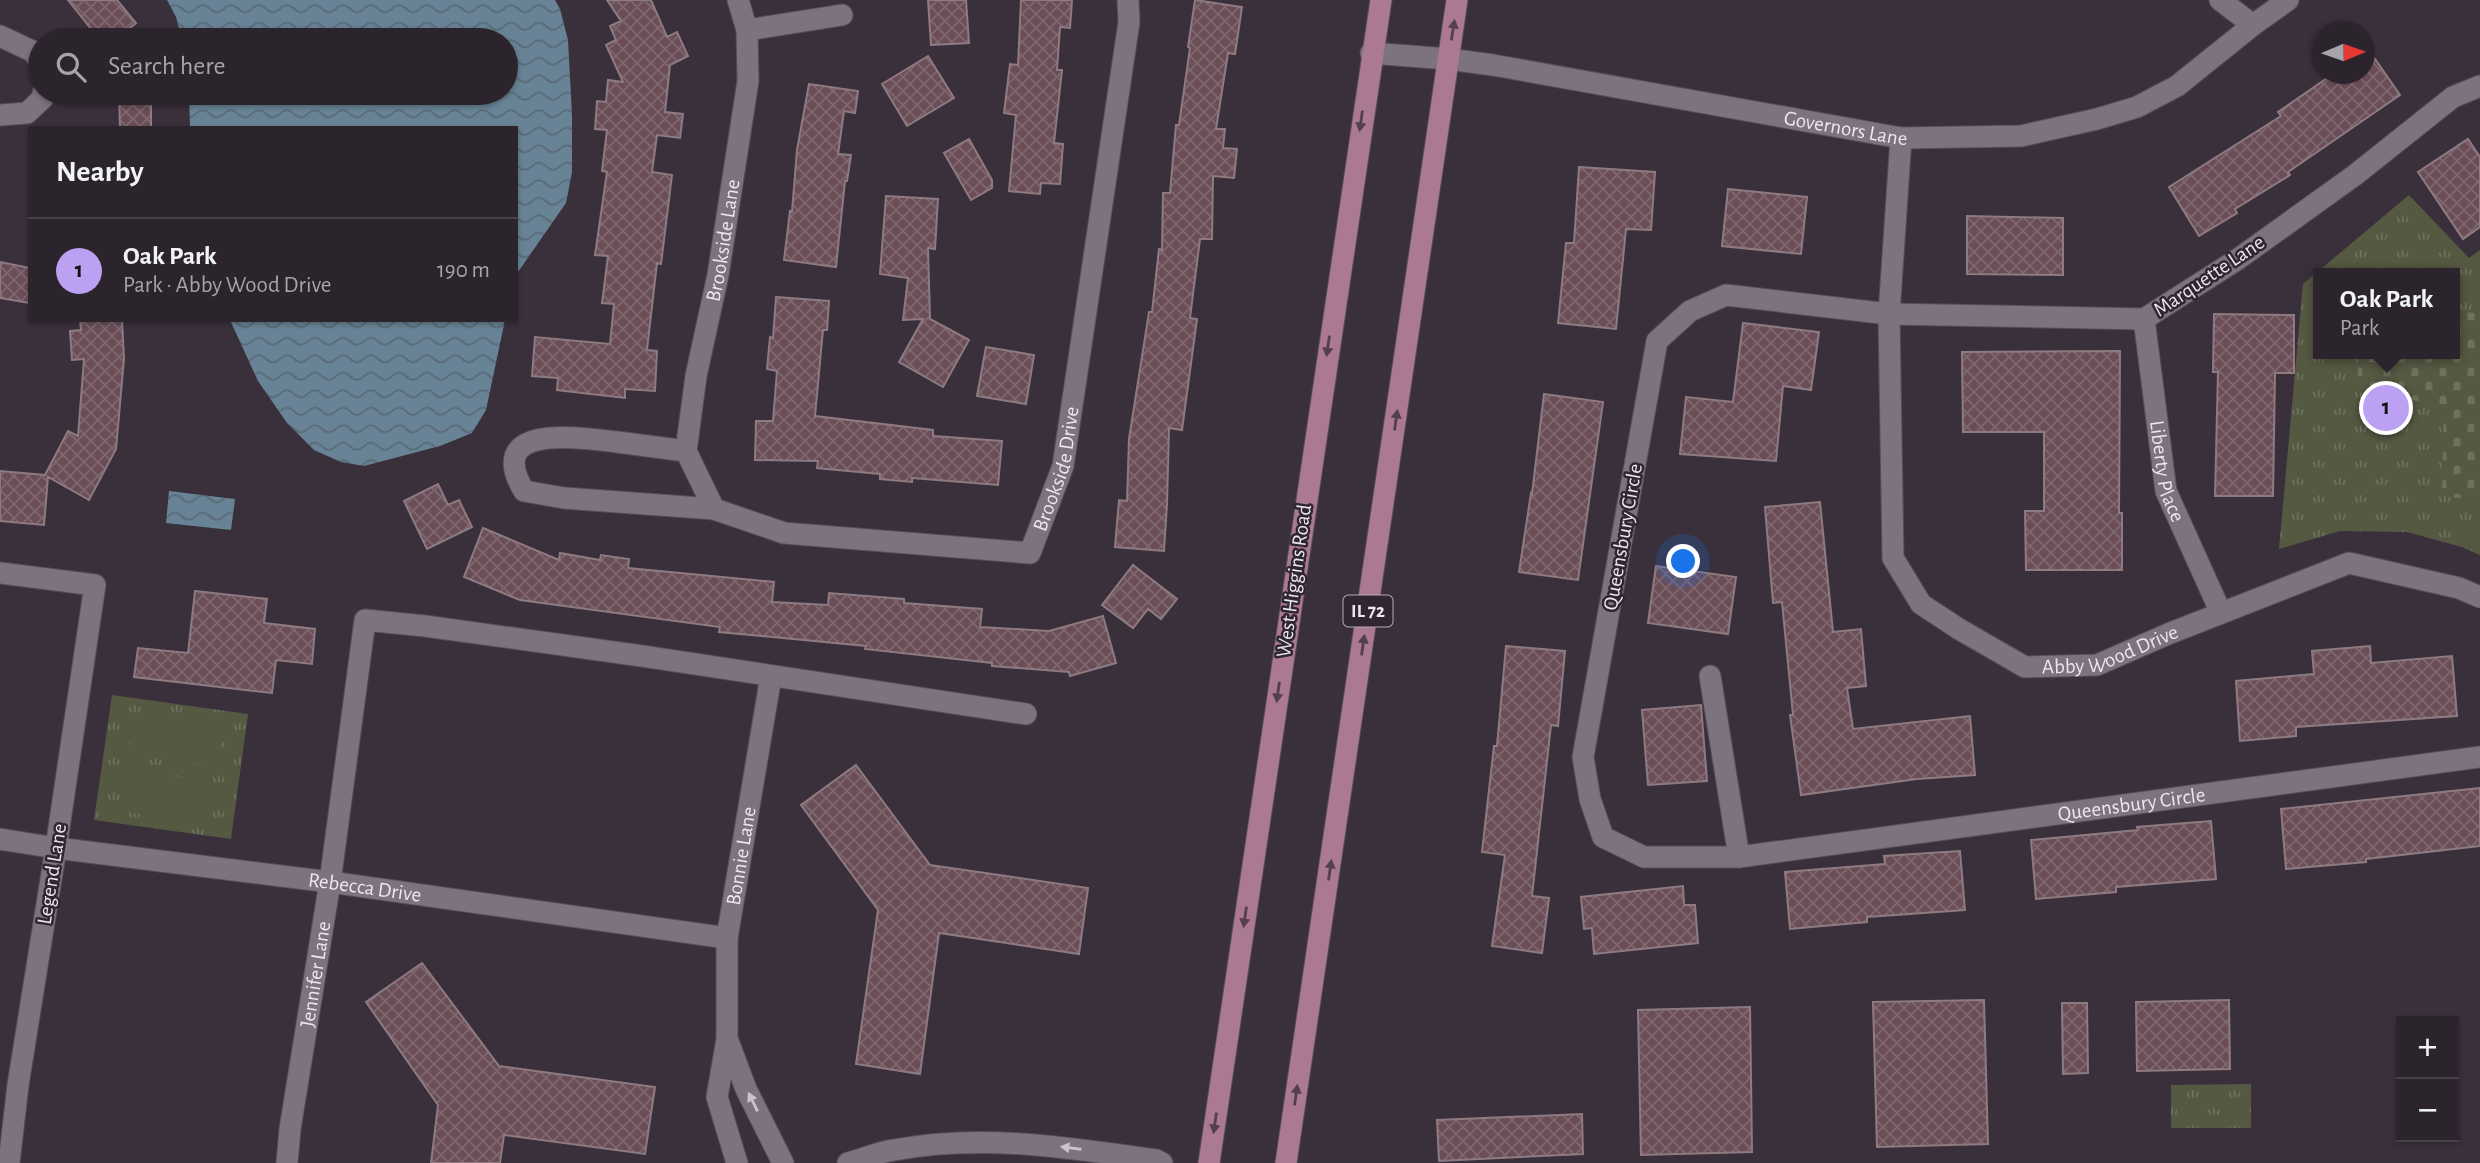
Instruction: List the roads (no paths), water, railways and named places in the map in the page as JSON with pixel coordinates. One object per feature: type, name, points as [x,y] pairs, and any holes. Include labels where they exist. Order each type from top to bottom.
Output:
[{"type":"main road","name":"West Higgins Road","points":[[1209,1163],[1371,53],[1381,0]]},
{"type":"main road","name":"IL 72","points":[[1286,1163],[1457,0]]},
{"type":"street","name":"Brookside Lane","points":[[687,451],[696,376],[718,275],[748,81],[747,30],[738,0]]},
{"type":"street","name":"Brookside Drive","points":[[714,509],[784,533],[1030,553],[1063,466],[1129,22],[1128,0]]},
{"type":"street","points":[[2220,0],[2253,25]]},
{"type":"street","name":"Governors Lane","points":[[1371,53],[1448,59],[1901,138],[2021,136],[2097,120],[2137,107],[2177,86],[2288,0]]},
{"type":"street","points":[[747,30],[842,15]]},
{"type":"street","points":[[0,36],[28,49]]},
{"type":"street","name":"Marquette Lane","points":[[1889,314],[2144,319],[2238,259],[2323,198],[2454,97],[2480,86]]},
{"type":"street","points":[[0,115],[27,113],[36,105]]},
{"type":"street","name":"Abby Wood Drive","points":[[1901,138],[1889,314],[1893,558],[1921,604],[2025,667],[2097,665],[2349,563],[2459,588],[2480,597]]},
{"type":"street","name":"Queensbury Circle","points":[[1889,314],[1726,295],[1690,311],[1657,341],[1583,757],[1590,799],[1603,837],[1644,857],[1739,857],[2480,757]]},
{"type":"street","name":"Liberty Place","points":[[2144,319],[2166,491],[2221,613]]},
{"type":"street","points":[[572,437],[687,451],[714,509],[564,498],[524,491],[515,476],[516,456],[523,444],[543,438],[572,437]]},
{"type":"street","name":"Legend Lane","points":[[0,573],[95,585],[18,1085],[9,1163]]},
{"type":"street","name":"Jennifer Lane","points":[[287,1163],[289,1129],[330,882],[365,620],[425,626],[771,676]]},
{"type":"street","points":[[771,676],[1026,714]]},
{"type":"street","name":"Bonnie Lane","points":[[737,1163],[717,1097],[727,1039],[727,938],[771,676]]},
{"type":"street","points":[[1710,676],[1739,857]]},
{"type":"street","name":"Rebecca Drive","points":[[0,839],[727,938]]},
{"type":"street","name":"Bonnie Lane","points":[[727,1039],[746,1089],[783,1163]]},
{"type":"street","points":[[848,1163],[894,1150],[975,1142],[1043,1144],[1162,1163]]},
{"type":"water","points":[[167,0],[555,0],[568,40],[572,172],[566,203],[518,272],[518,126],[190,126],[189,105],[518,105],[518,28],[179,28]]},
{"type":"water","points":[[231,322],[505,322],[486,410],[472,433],[440,446],[364,466],[341,462],[314,450],[287,423],[258,381]]},
{"type":"water","points":[[169,491],[235,499],[231,530],[166,523]]},
{"type":"place","name":"Oak Park","points":[[2386,408]]}]
